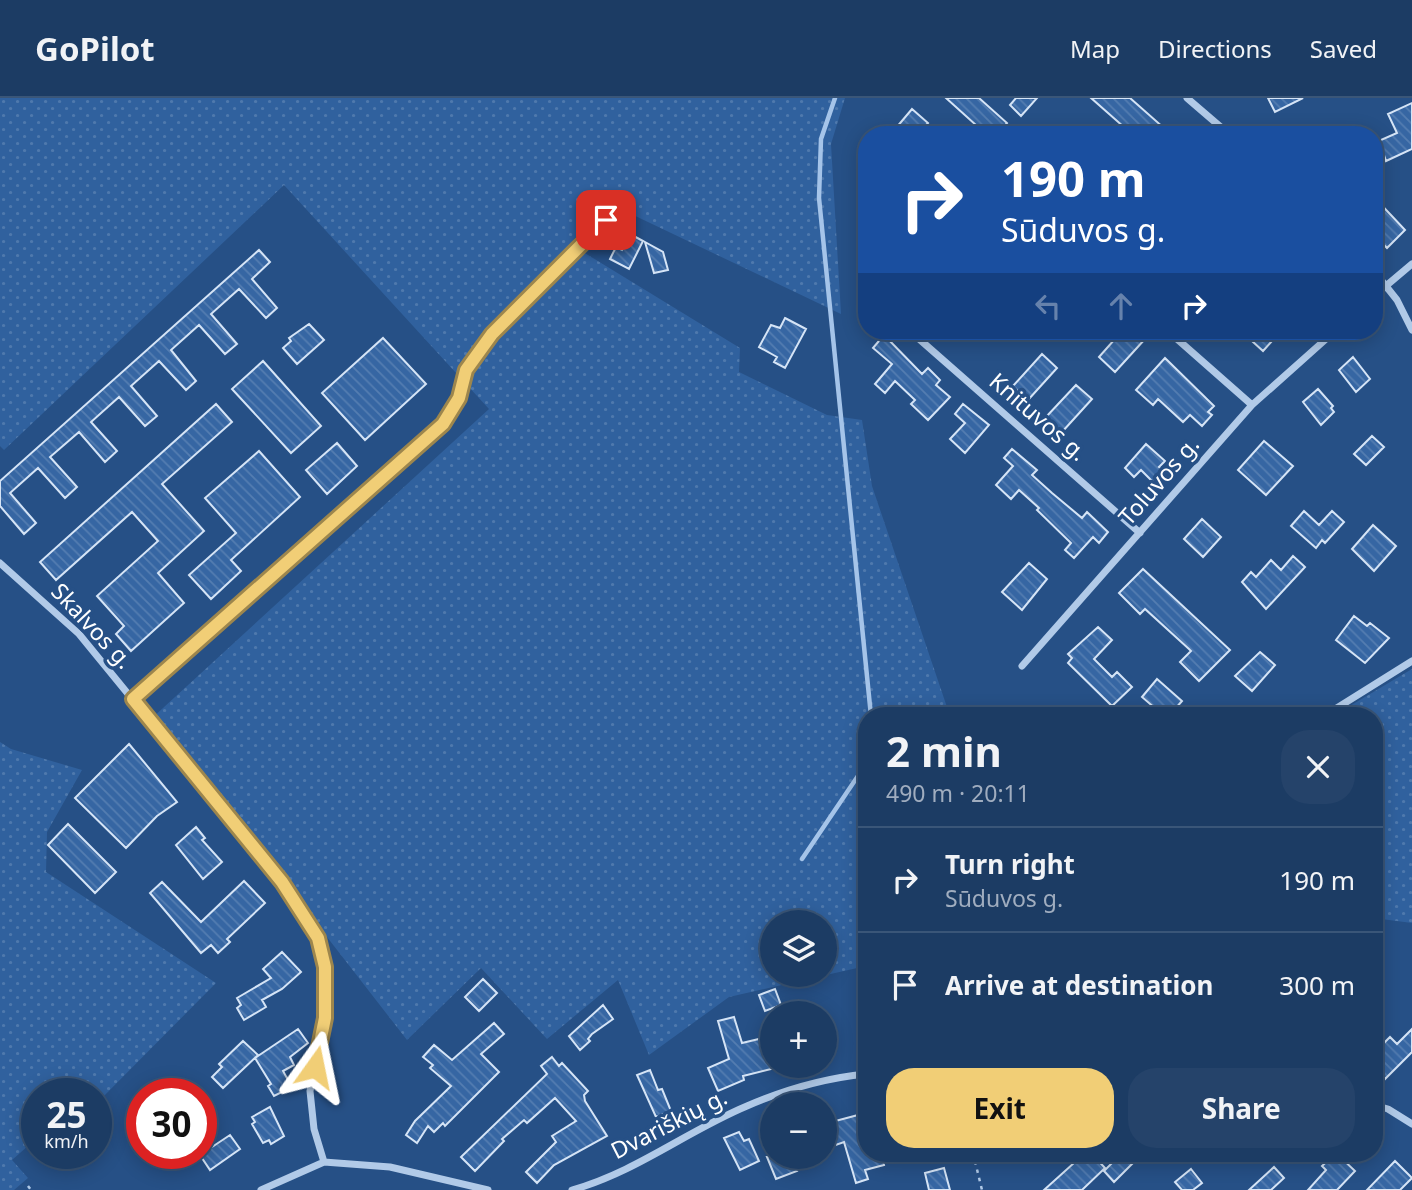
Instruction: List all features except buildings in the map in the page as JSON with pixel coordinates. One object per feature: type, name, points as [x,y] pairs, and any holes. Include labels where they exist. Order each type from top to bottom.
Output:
[{"type":"street","points":[[1187,98],[1220,126]]},
{"type":"street","points":[[133,699],[443,424],[459,398],[466,370],[492,334],[606,220]]},
{"type":"street","points":[[1383,288],[1412,264]]},
{"type":"street","points":[[1383,281],[1412,330]]},
{"type":"street","name":"Knituvos g.","points":[[920,340],[1140,533]]},
{"type":"street","points":[[1178,340],[1252,405]]},
{"type":"street","name":"Toluvos g.","points":[[1022,666],[1252,405],[1325,340]]},
{"type":"street","name":"Skalvos g.","points":[[0,563],[79,634],[282,882],[318,938],[325,967],[325,1018],[310,1091],[313,1129],[324,1162]]},
{"type":"street","points":[[1339,707],[1412,662]]},
{"type":"street","name":"Dvariškių g.","points":[[572,1190],[583,1188],[645,1161],[746,1106],[810,1084],[858,1075]]},
{"type":"street","points":[[1383,1108],[1412,1124]]},
{"type":"street","points":[[261,1190],[324,1162],[390,1167],[488,1190]]},
{"type":"path","points":[[976,1162],[982,1190]]},
{"type":"path","points":[[28,1186],[32,1190]]},
{"type":"shaded area","points":[[0,98],[845,98],[831,144],[841,314],[606,202],[570,244],[740,348],[739,372],[827,415],[862,420],[872,486],[947,707],[858,707],[858,968],[837,973],[837,910],[760,910],[760,987],[773,987],[729,997],[649,1055],[618,980],[547,1039],[481,968],[407,1040],[320,928],[291,881],[151,719],[489,409],[284,185],[4,450],[0,446]]},
{"type":"shaded area","points":[[1412,669],[1412,923],[1383,919],[1383,707],[1348,707]]},
{"type":"shaded area","points":[[0,742],[11,749],[82,770],[47,832],[46,872],[216,983],[112,1088],[112,1078],[21,1078],[21,1152],[12,1160],[28,1178],[14,1190],[0,1190]]},
{"type":"waterway","points":[[835,98],[821,139],[819,198],[870,707]]},
{"type":"waterway","points":[[802,859],[858,776]]},
{"type":"route","points":[[315,1067],[325,1018],[325,967],[318,938],[282,882],[133,699],[443,424],[459,398],[466,370],[492,334],[606,220]]}]
